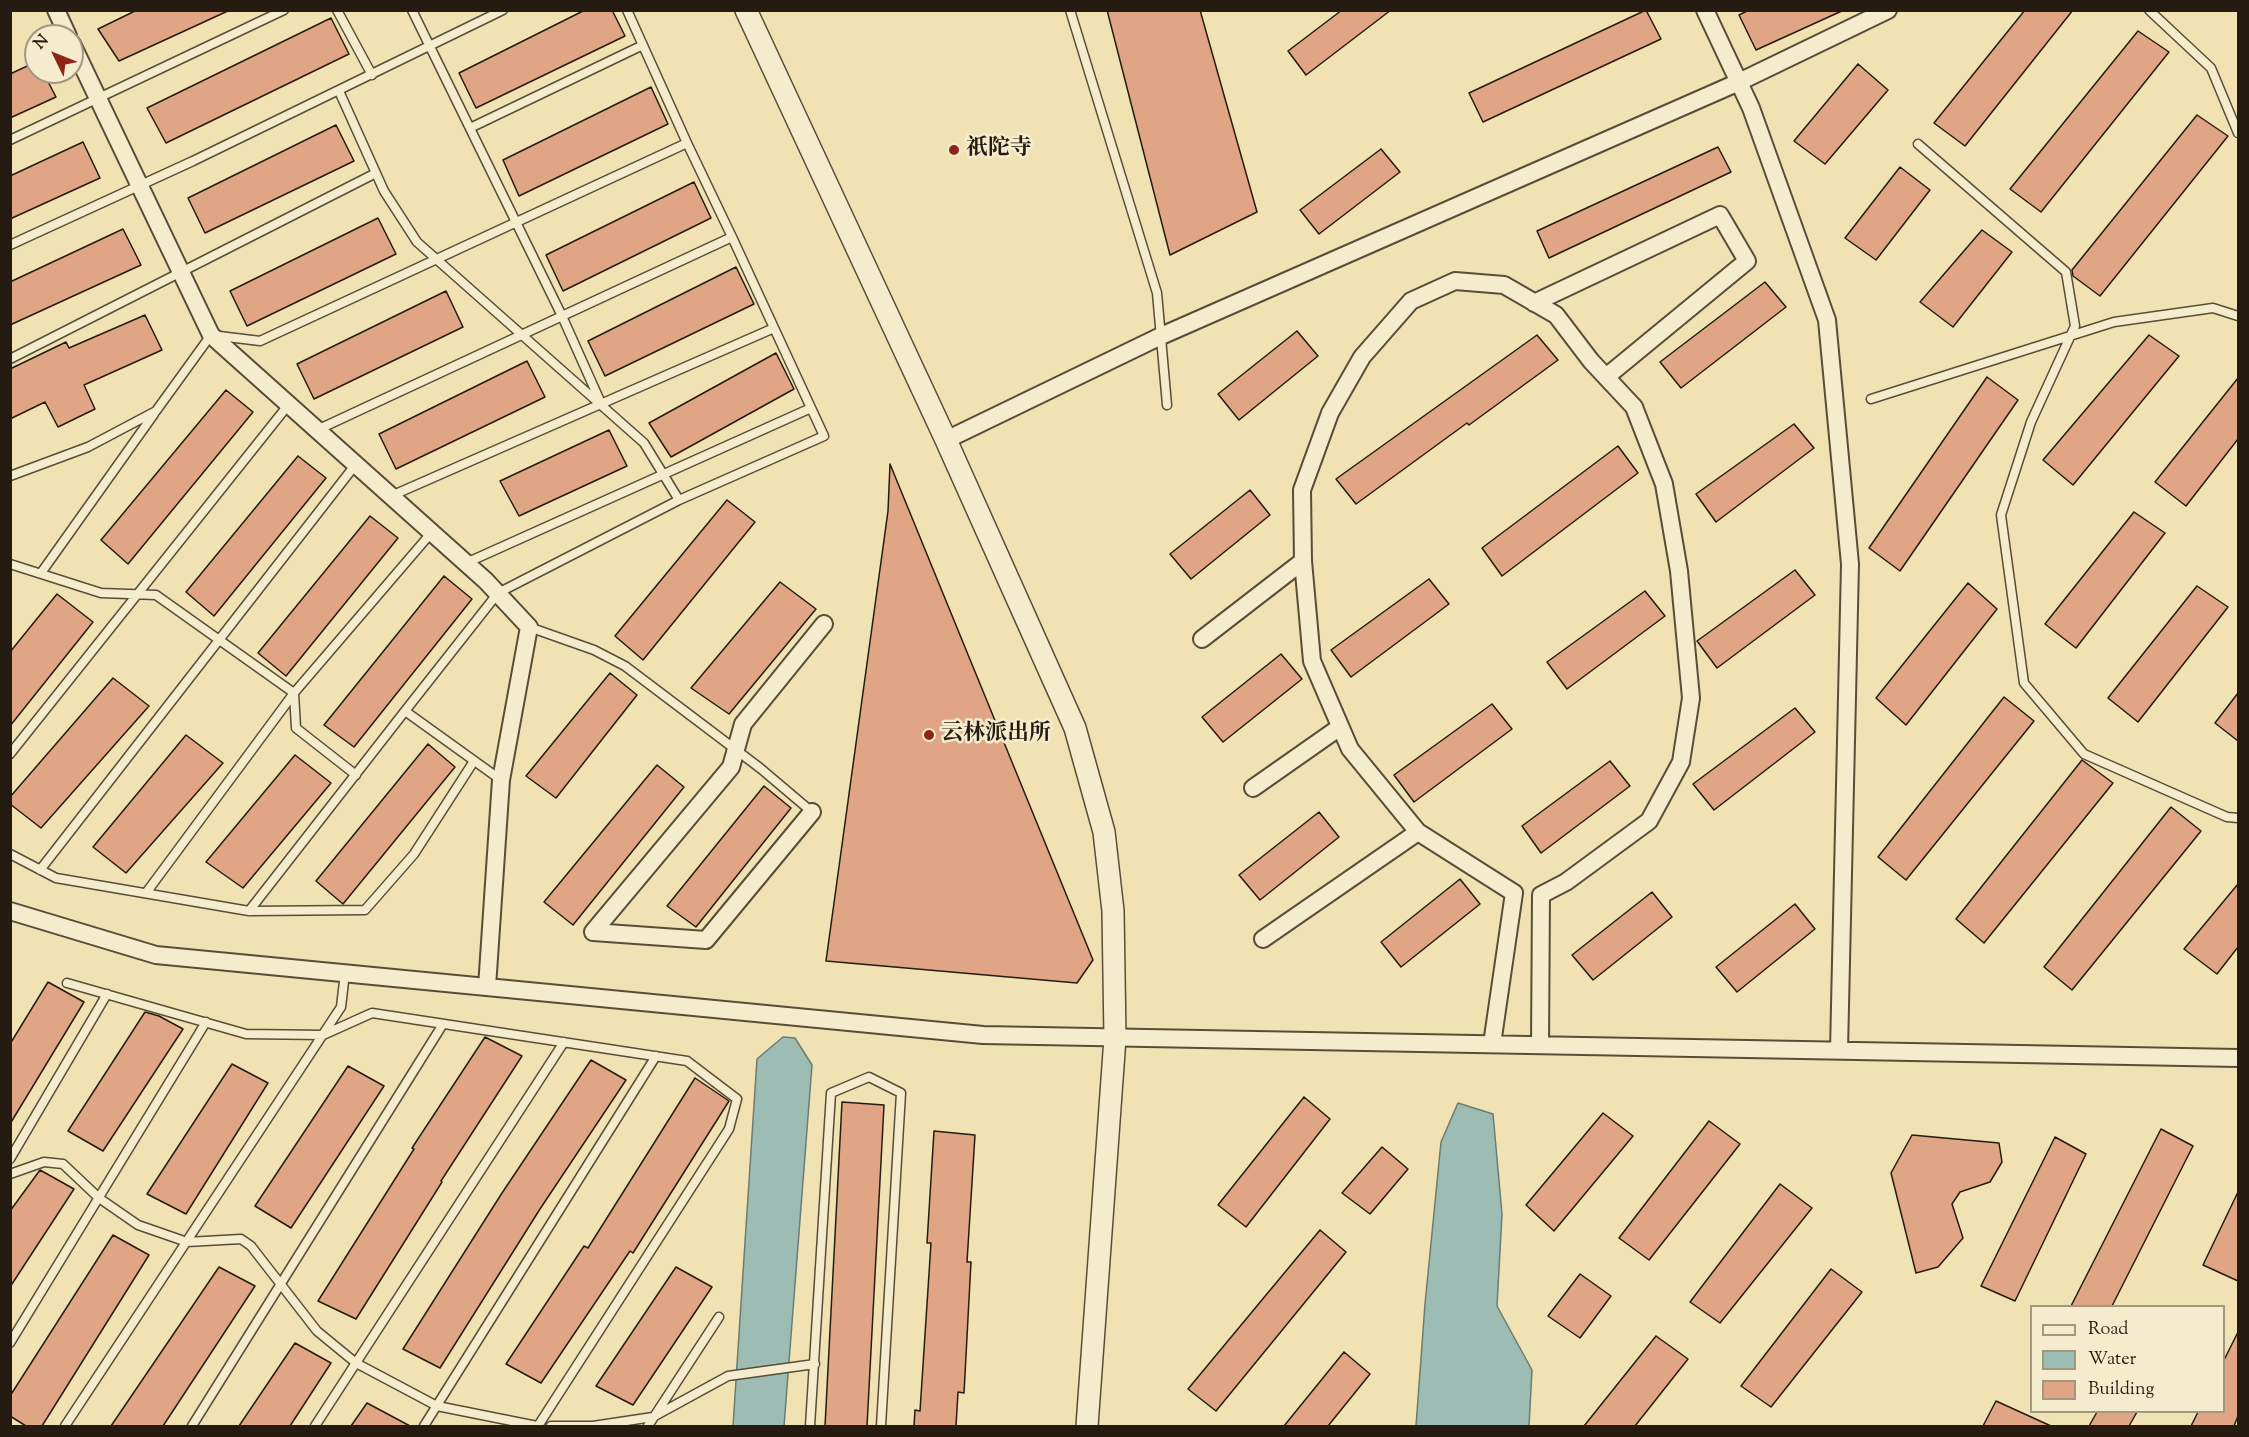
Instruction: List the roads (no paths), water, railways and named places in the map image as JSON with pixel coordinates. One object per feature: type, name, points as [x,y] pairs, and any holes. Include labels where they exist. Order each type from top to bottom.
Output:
[{"type":"street","points":[[56,10],[62,24]]},
{"type":"street","points":[[746,10],[946,440],[1075,728],[1104,832],[1113,911],[1115,1038],[1087,1426]]},
{"type":"street","points":[[1705,10],[1752,108],[1827,320],[1850,564],[1839,1050]]},
{"type":"street","points":[[946,440],[1161,336],[1739,82],[1888,10]]},
{"type":"street","points":[[84,69],[211,335],[466,563],[530,627],[501,780],[487,987]]},
{"type":"street","points":[[1534,303],[1720,215],[1747,261],[1606,377]]},
{"type":"street","points":[[1492,1044],[1514,893],[1418,832],[1350,748],[1312,661],[1304,561],[1302,490],[1329,413],[1362,357],[1411,301],[1455,282],[1504,285],[1556,315],[1591,362],[1634,407],[1664,484],[1679,572],[1691,698],[1681,762],[1649,821],[1566,882],[1541,895],[1540,1045]]},
{"type":"street","points":[[1202,639],[1304,561]]},
{"type":"street","points":[[812,812],[706,940],[593,932],[731,767],[743,724],[824,624]]},
{"type":"street","points":[[1253,788],[1340,727]]},
{"type":"street","points":[[1263,939],[1418,832]]},
{"type":"street","points":[[10,911],[156,955],[984,1035],[2238,1058]]},
{"type":"lane","points":[[10,140],[284,10]]},
{"type":"lane","points":[[337,10],[372,75]]},
{"type":"lane","points":[[411,10],[562,316],[601,405]]},
{"type":"lane","points":[[10,245],[140,186],[503,10]]},
{"type":"lane","points":[[249,911],[498,593],[679,500],[824,436],[627,10]]},
{"type":"lane","points":[[1070,10],[1157,293],[1167,405]]},
{"type":"lane","points":[[2149,10],[2211,68],[2238,133]]},
{"type":"lane","points":[[470,128],[643,45]]},
{"type":"lane","points":[[339,91],[384,191],[417,242],[644,443],[679,500]]},
{"type":"lane","points":[[41,573],[211,335],[260,341],[687,143]]},
{"type":"lane","points":[[1918,144],[2066,272],[2075,326],[2031,422],[2001,515],[2024,683],[2084,754],[2227,817],[2238,818]]},
{"type":"lane","points":[[10,359],[376,173]]},
{"type":"lane","points":[[317,430],[732,237]]},
{"type":"lane","points":[[1871,399],[2114,322],[2213,308],[2238,316]]},
{"type":"lane","points":[[391,496],[774,328]]},
{"type":"lane","points":[[10,754],[289,404]]},
{"type":"lane","points":[[466,563],[812,408]]},
{"type":"lane","points":[[10,476],[88,447],[156,411]]},
{"type":"lane","points":[[40,870],[356,464]]},
{"type":"lane","points":[[146,893],[294,693],[432,532]]},
{"type":"lane","points":[[10,564],[101,593],[156,595],[294,693]]},
{"type":"lane","points":[[530,627],[594,650],[625,666],[736,750],[812,812]]},
{"type":"lane","points":[[294,693],[296,728],[356,775]]},
{"type":"lane","points":[[405,711],[501,780]]},
{"type":"lane","points":[[10,854],[56,878],[249,911],[365,909],[414,854],[474,761]]},
{"type":"lane","points":[[65,1426],[341,1007],[345,973]]},
{"type":"lane","points":[[10,1174],[44,1162],[63,1164],[99,1198],[138,1225],[187,1242],[241,1239],[251,1246],[317,1331],[356,1364],[437,1406],[538,1426],[729,1129],[737,1099],[687,1061],[372,1013],[323,1035],[246,1034],[67,983]]},
{"type":"lane","points":[[10,1159],[107,994]]},
{"type":"lane","points":[[10,1344],[206,1022]]},
{"type":"lane","points":[[192,1426],[443,1024]]},
{"type":"lane","points":[[315,1426],[564,1042]]},
{"type":"lane","points":[[424,1426],[656,1056]]},
{"type":"lane","points":[[810,1426],[831,1093],[869,1077],[901,1093],[881,1426]]},
{"type":"lane","points":[[648,1426],[719,1317]]},
{"type":"lane","points":[[552,1426],[593,1426],[653,1417],[728,1376],[815,1364]]},
{"type":"water","points":[[783,1037],[795,1038],[812,1065],[784,1426],[733,1426],[757,1059]]},
{"type":"water","points":[[1458,1103],[1493,1114],[1502,1214],[1497,1306],[1532,1370],[1529,1426],[1416,1426],[1441,1142]]},
{"type":"place","name":"祇陀寺","points":[[954,150]]},
{"type":"place","name":"云林派出所","points":[[929,735]]}]
